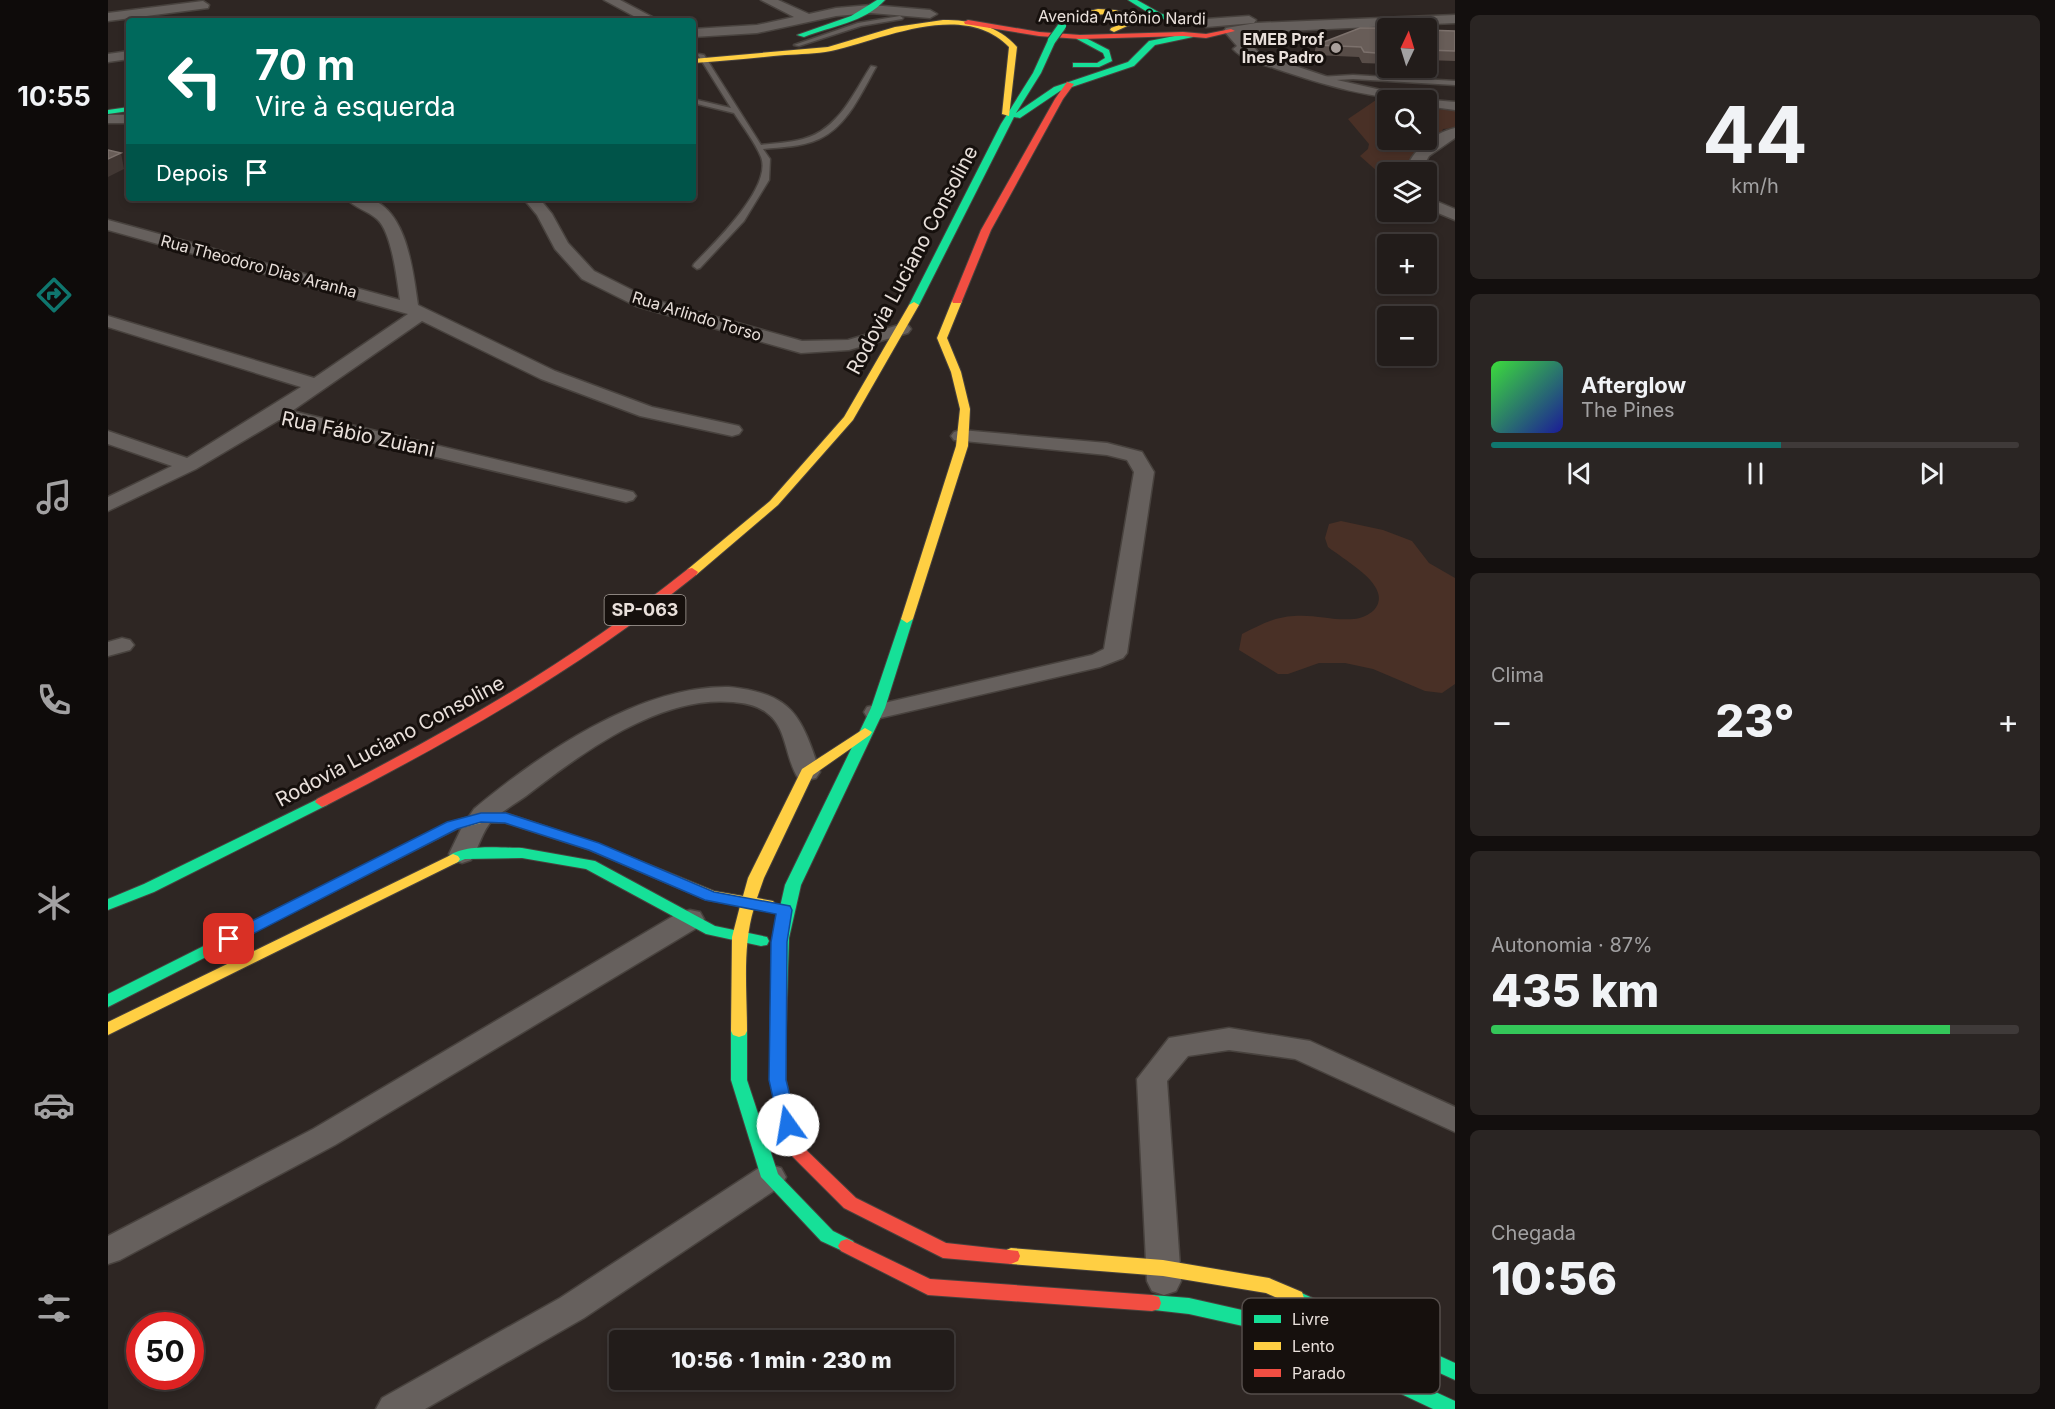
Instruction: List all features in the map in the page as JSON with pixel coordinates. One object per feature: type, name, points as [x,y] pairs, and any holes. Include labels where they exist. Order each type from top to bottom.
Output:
[{"type":"main road","name":"Rodovia Luciano Consoline","points":[[108,905],[149,888],[412,757],[530,688],[654,604],[774,503],[849,418],[902,329],[1005,124],[1037,73],[1051,43],[1079,0]]},
{"type":"main road","points":[[1132,0],[1146,11],[1157,15],[1206,30],[1231,31]]},
{"type":"main road","points":[[896,15],[946,14],[965,6]]},
{"type":"main road","points":[[799,48],[789,41],[873,7]]},
{"type":"main road","points":[[860,24],[870,15],[873,7]]},
{"type":"main road","points":[[1064,23],[1097,11],[1120,13],[1131,18],[1130,23],[1114,30]]},
{"type":"main road","points":[[698,58],[799,48],[880,27],[896,15],[946,14],[1002,35],[1013,47],[1005,124]]},
{"type":"main road","name":"Avenida Antônio Nardi","points":[[946,14],[1041,30],[1183,32]]},
{"type":"main road","name":"Avenida Antônio Nardi","points":[[967,22],[1039,34],[1080,37],[1206,30]]},
{"type":"main road","points":[[1005,124],[1047,94],[1070,84],[1125,67],[1136,60],[1152,43],[1183,32]]},
{"type":"main road","points":[[1051,43],[1056,58],[1074,65],[1099,65],[1109,58],[1106,52],[1080,37]]},
{"type":"main road","points":[[1070,84],[1059,99],[986,230],[942,338],[956,372],[965,410],[961,436],[962,446],[876,712],[784,910],[779,942],[778,1080],[793,1148],[849,1203],[943,1250],[1163,1268],[1269,1286],[1295,1298]]},
{"type":"main road","points":[[108,104],[126,101]]},
{"type":"main road","points":[[108,112],[126,109]]},
{"type":"main road","points":[[865,732],[807,772],[756,878],[740,937],[739,1080],[770,1177],[827,1236],[928,1287],[1189,1306],[1242,1318]]},
{"type":"main road","points":[[108,1000],[452,826],[481,818],[506,818],[594,847],[700,908],[711,930],[740,937],[779,942]]},
{"type":"main road","points":[[108,1029],[462,854],[522,853],[590,865],[700,908],[748,902],[784,910]]},
{"type":"main road","points":[[1413,1394],[1433,1404]]},
{"type":"street","points":[[610,0],[646,18]]},
{"type":"street","points":[[767,0],[807,18]]},
{"type":"street","points":[[1152,0],[1151,9],[1157,15]]},
{"type":"street","points":[[108,17],[203,5]]},
{"type":"street","points":[[696,33],[757,29],[873,7],[896,15]]},
{"type":"street","name":"Avenida Antônio Nardi","points":[[1206,30],[1455,12]]},
{"type":"street","name":"Avenida Antônio Nardi","points":[[1231,31],[1256,27],[1455,19]]},
{"type":"street","points":[[1206,30],[1255,57],[1334,84],[1377,92]]},
{"type":"street","points":[[1231,31],[1255,57]]},
{"type":"street","points":[[108,58],[126,55]]},
{"type":"street","points":[[1437,104],[1455,106]]},
{"type":"street","points":[[108,119],[126,119]]},
{"type":"street","points":[[1416,162],[1428,148],[1455,132]]},
{"type":"street","points":[[276,413],[415,311],[387,219],[359,201]]},
{"type":"street","name":"Rua Arlindo Torso","points":[[533,201],[544,214],[561,245],[588,275],[642,302],[801,346],[849,345],[902,329]]},
{"type":"street","points":[[1437,207],[1455,215]]},
{"type":"street","name":"Rua Theodoro Dias Aranha","points":[[108,225],[415,311],[548,375],[646,412],[732,430]]},
{"type":"street","points":[[372,298],[406,285]]},
{"type":"street","points":[[108,321],[315,385]]},
{"type":"street","name":"Rua Fábio Zuiani","points":[[108,505],[189,465],[276,413],[626,496]]},
{"type":"street","points":[[876,712],[1100,660],[1115,653],[1144,472],[1135,456],[1107,449],[961,436]]},
{"type":"street","points":[[108,437],[189,465]]},
{"type":"street","points":[[462,854],[481,818],[526,782],[645,711],[681,698],[713,693],[751,699],[776,707],[792,730],[807,772]]},
{"type":"street","points":[[108,1251],[324,1137],[700,908]]},
{"type":"street","points":[[1166,1304],[1152,1079],[1179,1046],[1229,1039],[1300,1049],[1455,1120]]},
{"type":"street","points":[[394,1409],[572,1308],[770,1177]]},
{"type":"lane","points":[[799,48],[860,24],[896,15]]},
{"type":"lane","points":[[697,266],[741,219],[765,180],[766,159],[737,112],[698,58]]},
{"type":"lane","points":[[759,147],[806,141],[822,136],[834,127],[873,67]]},
{"type":"lane","points":[[1319,79],[1353,77],[1455,83]]},
{"type":"lane","points":[[696,102],[737,112]]},
{"type":"shaded area","points":[[1377,100],[1377,150],[1425,150],[1409,162],[1377,162],[1377,171],[1360,156],[1368,149],[1369,144],[1348,119]]},
{"type":"shaded area","points":[[1437,109],[1455,111],[1455,128],[1443,129],[1437,141]]},
{"type":"shaded area","points":[[1341,521],[1383,530],[1412,541],[1429,563],[1455,578],[1455,684],[1442,693],[1425,691],[1373,669],[1345,663],[1319,663],[1288,674],[1278,674],[1239,650],[1242,634],[1274,620],[1302,616],[1354,619],[1367,615],[1376,608],[1379,598],[1374,585],[1359,570],[1328,547],[1325,538],[1329,524]]},
{"type":"building","points":[[1360,28],[1377,28],[1377,53],[1364,52],[1361,47],[1316,45]]},
{"type":"building","points":[[1437,30],[1455,31],[1455,51],[1437,50]]},
{"type":"building","points":[[108,150],[121,153],[108,159]]},
{"type":"traffic: fast","points":[[801,35],[854,18],[881,0]]},
{"type":"traffic: fast","points":[[1132,0],[1160,16],[1191,22]]},
{"type":"traffic: fast","points":[[1052,40],[1062,26]]},
{"type":"traffic: fast","points":[[1017,116],[1057,89],[1131,64],[1152,43],[1190,35]]},
{"type":"traffic: fast","points":[[1076,65],[1099,65],[1109,59],[1106,52],[1080,37]]},
{"type":"traffic: fast","points":[[914,305],[1005,124],[1037,73],[1052,40]]},
{"type":"traffic: fast","points":[[108,112],[126,109]]},
{"type":"traffic: fast","points":[[778,1029],[781,938],[793,885],[878,708],[907,619]]},
{"type":"traffic: fast","points":[[108,905],[149,888],[322,802]]},
{"type":"traffic: fast","points":[[453,859],[462,854],[522,853],[590,865],[711,930],[761,941]]},
{"type":"traffic: fast","points":[[108,1001],[383,861]]},
{"type":"traffic: fast","points":[[739,1031],[739,1080],[770,1177],[827,1236],[847,1246]]},
{"type":"traffic: fast","points":[[1152,1303],[1189,1306],[1242,1318]]},
{"type":"traffic: fast","points":[[1440,1365],[1455,1372]]},
{"type":"traffic: fast","points":[[1421,1394],[1453,1409]]},
{"type":"traffic: slow","points":[[1066,21],[1082,15],[1107,11],[1131,18],[1130,23],[1114,30]]},
{"type":"traffic: slow","points":[[696,61],[829,49],[895,29],[943,22],[968,22]]},
{"type":"traffic: slow","points":[[967,22],[1002,35],[1013,47],[1006,114]]},
{"type":"traffic: slow","points":[[907,619],[962,446],[965,409],[956,372],[942,338],[957,301]]},
{"type":"traffic: slow","points":[[692,572],[774,503],[849,418],[914,305]]},
{"type":"traffic: slow","points":[[739,1031],[740,937],[743,919],[756,878],[807,772],[865,732]]},
{"type":"traffic: slow","points":[[383,861],[452,826],[481,818],[506,818],[594,847],[711,896],[768,905]]},
{"type":"traffic: slow","points":[[108,1029],[453,859]]},
{"type":"traffic: slow","points":[[1011,1256],[1163,1268],[1269,1286],[1295,1298]]},
{"type":"traffic: jam","points":[[968,22],[1039,34],[1080,37],[1183,34],[1206,36],[1231,31]]},
{"type":"traffic: jam","points":[[957,301],[986,230],[1059,99],[1070,84]]},
{"type":"traffic: jam","points":[[322,802],[419,752],[514,698],[605,638],[692,572]]},
{"type":"traffic: jam","points":[[778,1029],[778,1080],[793,1148],[850,1203],[943,1250],[1011,1256]]},
{"type":"traffic: jam","points":[[847,1246],[928,1287],[1152,1303]]},
{"type":"place","name":"EMEB Prof Ines Padro","points":[[1336,48]]},
{"type":"route","points":[[229,939],[452,826],[481,818],[506,818],[594,847],[711,896],[769,905],[784,910],[779,942],[778,1080],[788,1125]]}]
